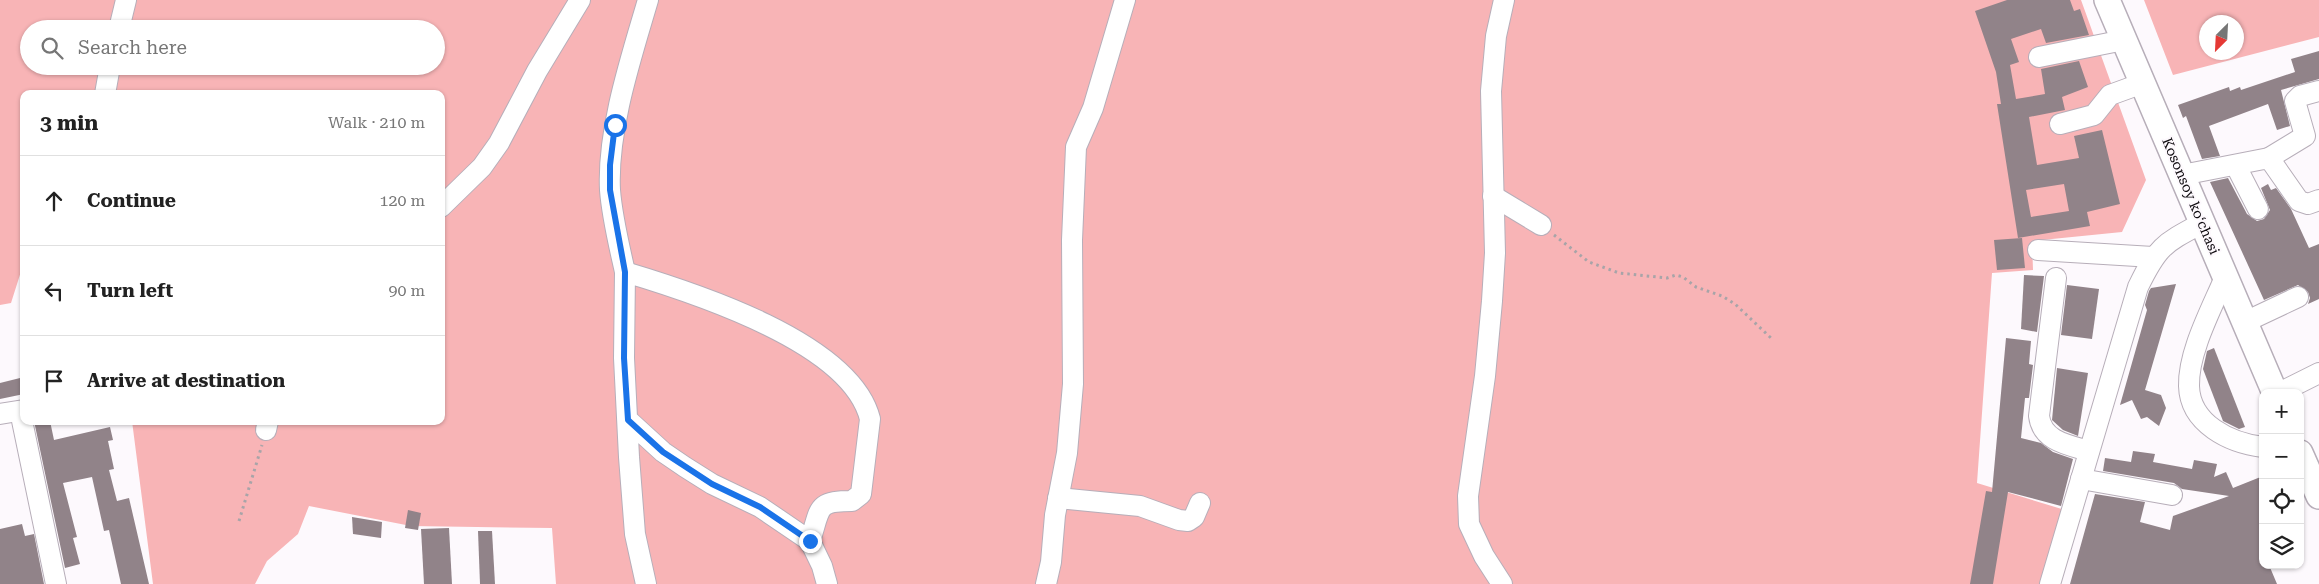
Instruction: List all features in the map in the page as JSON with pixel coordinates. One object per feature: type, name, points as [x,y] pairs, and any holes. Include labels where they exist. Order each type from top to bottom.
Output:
[{"type":"main road","name":"Kosonsoy koʻchasi","points":[[2107,0],[2273,389]]},
{"type":"main road","points":[[2304,462],[2319,496]]},
{"type":"street","points":[[121,20],[126,0]]},
{"type":"street","points":[[445,203],[482,167],[499,143],[538,71],[580,0]]},
{"type":"street","points":[[646,584],[635,534],[624,358],[625,272],[610,190],[610,165],[615,125],[648,0]]},
{"type":"street","points":[[1046,584],[1058,498],[1067,453],[1073,384],[1072,240],[1076,147],[1093,108],[1125,0]]},
{"type":"street","points":[[1502,584],[1484,556],[1469,524],[1468,496],[1492,301],[1495,253],[1491,91],[1496,36],[1504,0]]},
{"type":"street","points":[[2039,57],[2124,40]]},
{"type":"street","points":[[106,90],[108,75]]},
{"type":"street","points":[[2060,124],[2094,115],[2110,95],[2142,83]]},
{"type":"street","points":[[2182,175],[2236,166],[2268,158],[2305,136],[2295,101],[2300,96],[2319,91]]},
{"type":"street","points":[[2268,158],[2299,201],[2308,204],[2319,200]]},
{"type":"street","points":[[2236,166],[2258,209]]},
{"type":"street","points":[[1493,196],[1541,225]]},
{"type":"street","points":[[2050,584],[2138,286],[2153,257],[2168,241],[2202,223]]},
{"type":"street","points":[[2038,250],[2153,257]]},
{"type":"street","points":[[625,272],[723,304],[778,332],[824,358],[854,389],[868,411],[870,419],[861,494],[852,501],[835,500],[825,504],[819,511],[810,541]]},
{"type":"street","points":[[2226,277],[2199,341],[2190,368],[2189,388],[2195,409],[2209,428],[2233,440],[2259,446]]},
{"type":"street","points":[[2056,278],[2039,416],[2040,428],[2050,437],[2089,451]]},
{"type":"street","points":[[2245,322],[2298,297]]},
{"type":"street","points":[[2287,389],[2319,373]]},
{"type":"street","points":[[0,414],[20,410]]},
{"type":"street","points":[[628,420],[663,452],[712,484],[760,507],[810,541],[822,566],[827,584]]},
{"type":"street","points":[[25,425],[56,584]]},
{"type":"street","points":[[2082,479],[2172,495]]},
{"type":"street","points":[[1058,498],[1140,506],[1179,520],[1188,520],[1194,517],[1200,503]]},
{"type":"path","points":[[1541,225],[1589,262],[1598,266],[1619,273],[1667,278],[1684,277],[1696,287],[1722,296],[1735,304],[1771,338]]},
{"type":"path","points":[[239,521],[267,426]]},
{"type":"shaded area","points":[[0,0],[2081,0],[2146,180],[2122,232],[2032,241],[2033,270],[1992,273],[1977,483],[2065,510],[2042,584],[556,584],[552,528],[411,526],[309,506],[298,534],[267,561],[255,584],[153,584],[133,425],[445,425],[445,90],[20,90],[20,275],[11,303],[0,305]]},
{"type":"shaded area","points":[[2144,0],[2319,0],[2319,37],[2244,57],[2244,15],[2199,15],[2199,60],[2231,60],[2173,75]]},
{"type":"building","points":[[2007,0],[2070,0],[2074,11],[2080,9],[2089,35],[2046,43],[2041,29],[2011,39],[2019,62],[2010,65],[2016,99],[2045,94],[2041,69],[2079,61],[2088,87],[2062,97],[2065,110],[2029,117],[2037,165],[2079,158],[2074,136],[2102,130],[2120,204],[2087,212],[2090,226],[2018,238],[1997,104],[2001,104],[1996,72],[1975,11]],"holes":[[[2064,184],[2069,211],[2031,217],[2026,190]]]},
{"type":"building","points":[[2319,51],[2319,79],[2281,90],[2290,126],[2277,130],[2268,104],[2209,126],[2220,156],[2202,159],[2186,116],[2183,118],[2178,105],[2229,87],[2230,91],[2240,87],[2241,90],[2295,72],[2291,59]]},
{"type":"building","points":[[2228,178],[2247,214],[2257,221],[2264,219],[2270,210],[2261,188],[2268,184],[2271,190],[2276,188],[2291,209],[2309,248],[2319,244],[2319,299],[2308,304],[2310,298],[2308,292],[2298,285],[2264,300],[2210,182]]},
{"type":"building","points":[[2022,238],[2025,268],[1997,270],[1994,240]]},
{"type":"building","points":[[2024,275],[2044,276],[2037,332],[2021,329]]},
{"type":"building","points":[[2176,284],[2145,390],[2161,395],[2166,408],[2159,426],[2147,417],[2141,419],[2132,400],[2120,405],[2147,310],[2145,305],[2149,291],[2151,288]]},
{"type":"building","points":[[2067,285],[2099,289],[2092,339],[2061,335]]},
{"type":"building","points":[[2006,338],[2031,341],[2029,364],[2033,365],[2029,398],[2025,398],[2021,438],[2041,443],[2053,452],[2073,459],[2061,506],[2008,492],[1993,584],[1970,584],[1986,491],[1992,492]]},
{"type":"building","points":[[2214,348],[2245,427],[2239,429],[2223,421],[2203,369],[2207,351]]},
{"type":"building","points":[[2057,368],[2088,373],[2078,436],[2063,430],[2052,420]]},
{"type":"building","points":[[20,378],[20,395],[0,399],[0,383]]},
{"type":"building","points":[[35,425],[51,425],[54,440],[110,427],[113,440],[108,441],[114,469],[109,470],[117,501],[129,498],[149,584],[121,584],[109,530],[104,531],[92,477],[63,483],[77,537],[73,538],[80,564],[65,568]]},
{"type":"building","points":[[2133,451],[2155,454],[2153,462],[2192,469],[2194,460],[2217,464],[2214,477],[2226,472],[2233,488],[2259,478],[2259,569],[2271,569],[2277,584],[2070,584],[2095,494],[2145,502],[2140,522],[2170,530],[2173,516],[2229,496],[2182,489],[2174,483],[2103,471],[2105,458],[2131,462]]},
{"type":"building","points":[[408,510],[421,513],[418,530],[405,528]]},
{"type":"building","points":[[352,517],[382,522],[381,538],[353,534]]},
{"type":"building","points":[[22,524],[25,536],[34,534],[44,584],[0,584],[0,529]]},
{"type":"building","points":[[449,528],[452,584],[424,584],[421,529]]},
{"type":"building","points":[[478,531],[492,531],[495,584],[480,584]]},
{"type":"route","points":[[615,125],[610,165],[610,190],[625,272],[624,358],[628,420],[663,452],[712,484],[760,507],[810,541]]}]
